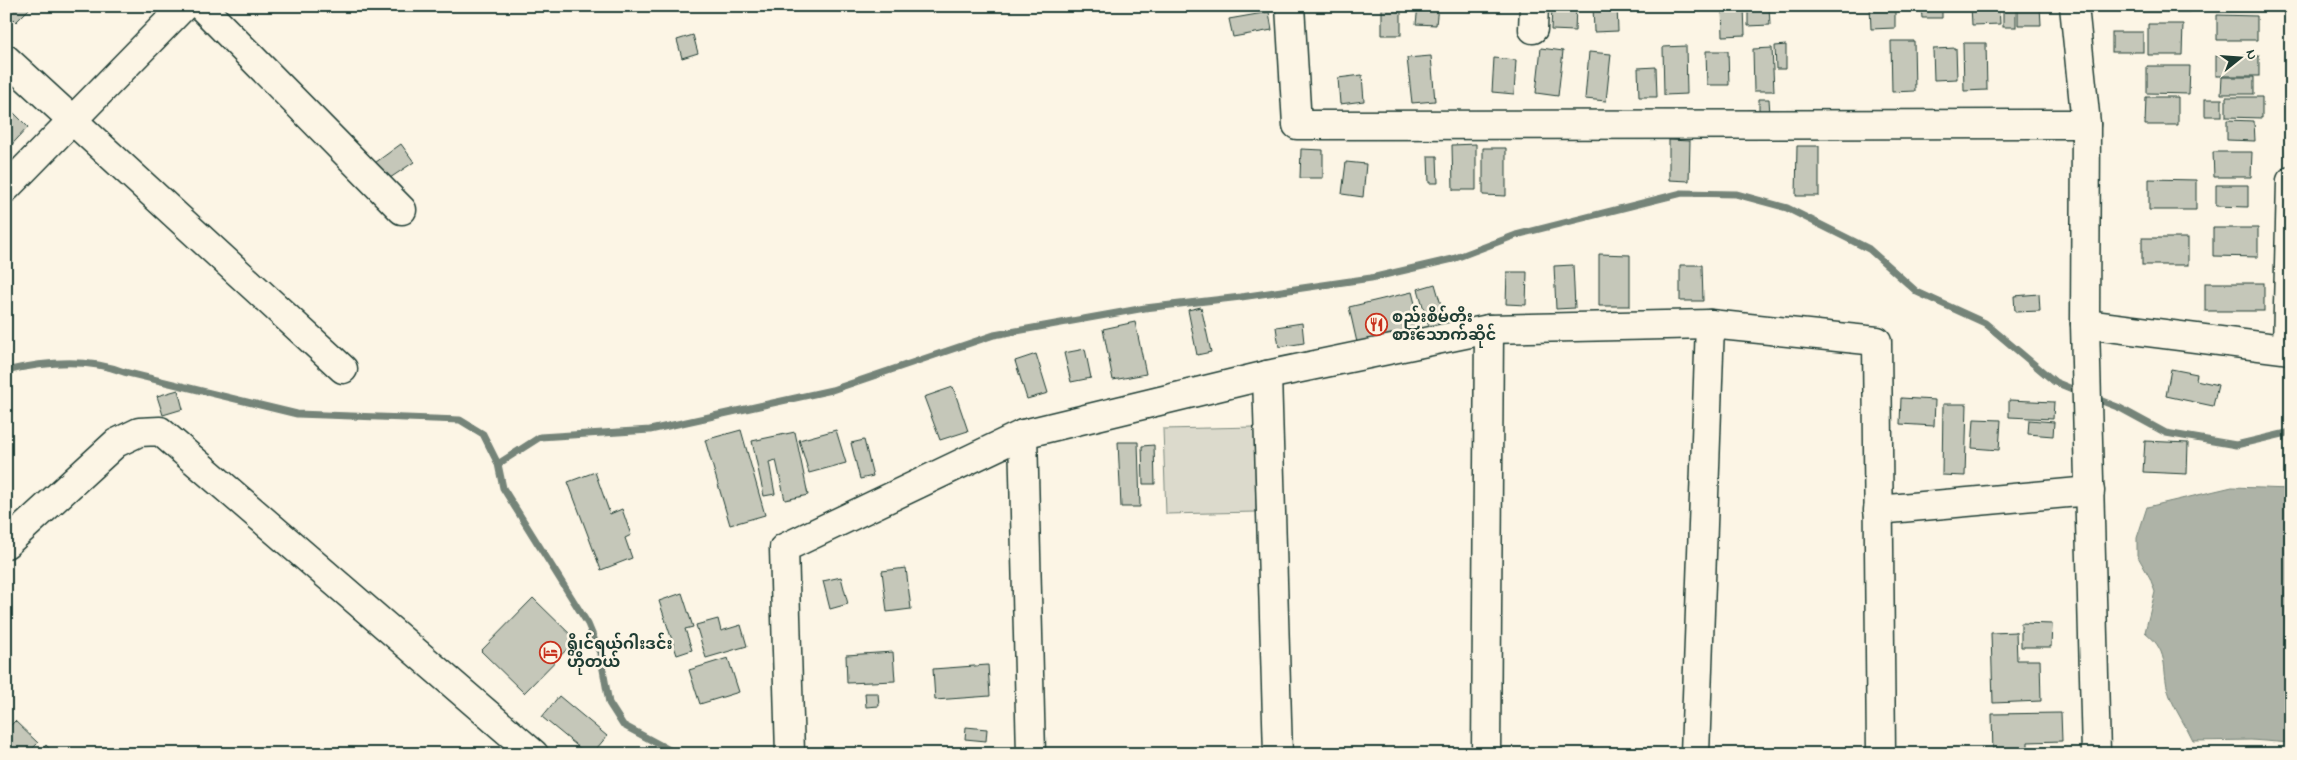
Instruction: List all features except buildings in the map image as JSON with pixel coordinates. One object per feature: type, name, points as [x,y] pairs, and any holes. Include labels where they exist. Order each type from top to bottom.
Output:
[{"type":"street","points":[[6,188],[184,6]]},
{"type":"street","points":[[201,6],[402,210]]},
{"type":"street","points":[[1290,6],[1297,125],[2086,124]]},
{"type":"street","points":[[2074,6],[2086,124],[2085,324],[2096,754]]},
{"type":"street","points":[[6,59],[74,119],[342,369]]},
{"type":"street","points":[[2085,324],[2289,349],[2291,181]]},
{"type":"street","points":[[1695,754],[1710,324]]},
{"type":"street","points":[[790,754],[784,548],[1023,434],[1267,375],[1489,329],[1710,324],[1877,341],[1881,754]]},
{"type":"street","points":[[1486,754],[1489,329]]},
{"type":"street","points":[[1267,375],[1278,754]]},
{"type":"street","points":[[6,544],[116,444],[139,432],[160,431],[534,754]]},
{"type":"street","points":[[1023,434],[1031,754]]},
{"type":"street","points":[[1878,510],[2090,491]]},
{"type":"shaded area","points":[[1254,427],[1256,512],[1166,514],[1163,429]]},
{"type":"shaded area","points":[[2232,487],[2291,489],[2291,743],[2251,740],[2193,741],[2171,699],[2159,648],[2154,640],[2145,632],[2155,592],[2150,578],[2137,555],[2137,538],[2147,507]]},
{"type":"waterway","points":[[498,464],[540,437],[650,430],[832,390],[994,335],[1145,308],[1241,297],[1371,278],[1453,259],[1516,235],[1682,193],[1736,194],[1787,208],[1869,249],[1917,292],[1985,323],[2055,382],[2082,393]]},
{"type":"waterway","points":[[6,371],[35,365],[80,363],[110,368],[297,414],[460,420],[483,434],[498,464],[503,488],[588,624],[600,653],[609,703],[623,725],[677,754]]},
{"type":"waterway","points":[[2092,397],[2120,408],[2166,433],[2236,445],[2291,432]]},
{"type":"place","name":"စည်းစိမ်တိုး စားသောက်ဆိုင်","points":[[1376,325]]},
{"type":"place","name":"ရွိုင်ရယ်ဂါးဒင်း ဟိုတယ်","points":[[551,652]]}]
